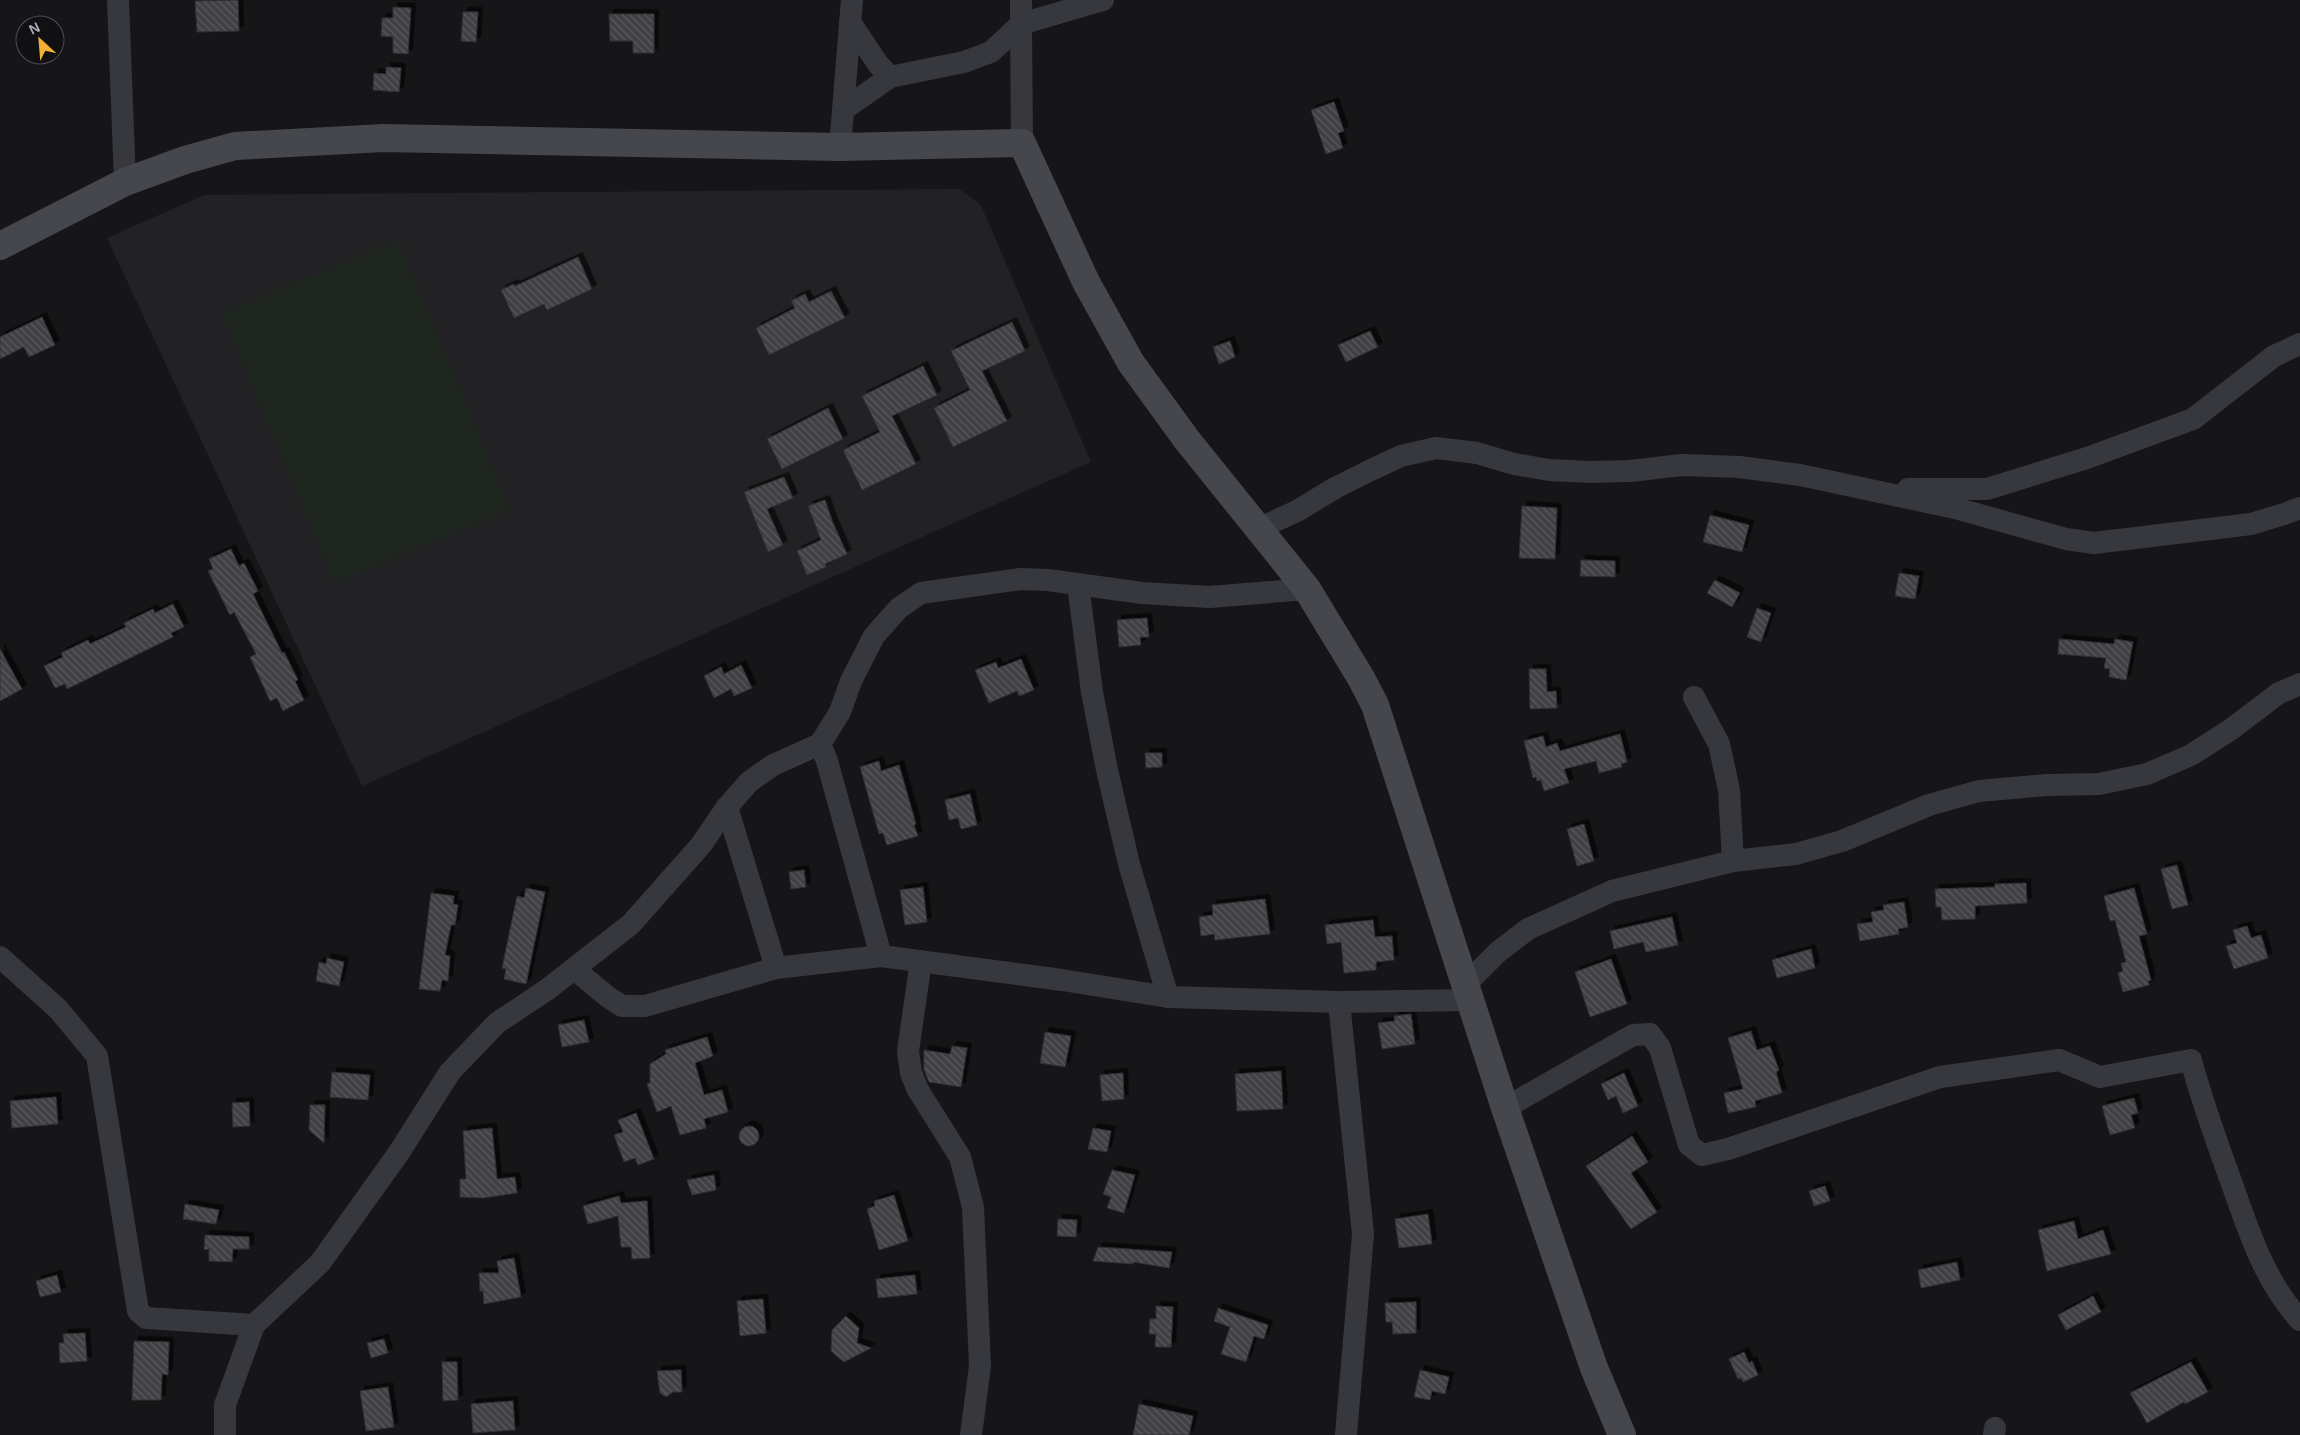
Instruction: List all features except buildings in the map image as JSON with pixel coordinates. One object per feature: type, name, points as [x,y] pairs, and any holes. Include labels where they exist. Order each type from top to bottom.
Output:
[{"type":"street","points":[[118,0],[125,182]]},
{"type":"street","points":[[1021,0],[1022,143],[1086,282],[1131,363],[1187,440],[1307,588],[1375,705],[1505,1108],[1594,1368],[1622,1435]]},
{"type":"street","points":[[843,110],[890,77],[964,62],[992,52],[1020,24],[1103,0]]},
{"type":"street","points":[[840,147],[851,11]]},
{"type":"street","points":[[851,11],[878,64],[890,77]]},
{"type":"street","points":[[0,246],[125,182],[185,160],[235,146],[383,138],[840,147],[1022,143]]},
{"type":"street","points":[[1865,488],[1986,489],[2087,458],[2193,419],[2274,356],[2300,344]]},
{"type":"street","points":[[1258,529],[1297,511],[1373,468],[1401,456],[1436,448],[1477,453],[1514,464],[1549,470],[1630,471],[1682,465],[1739,467],[1800,475],[1955,508],[2066,539],[2094,542],[2250,524],[2300,508]]},
{"type":"street","points":[[225,1435],[225,1405],[254,1325],[320,1263],[398,1154],[450,1072],[497,1023],[548,989],[631,924],[701,845],[727,807],[749,782],[773,765],[820,744],[840,712],[851,681],[874,636],[899,608],[921,593],[1021,579],[1048,580],[1078,586],[1142,593],[1210,597],[1307,588]]},
{"type":"street","points":[[1078,586],[1092,692],[1107,770],[1129,864],[1168,997]]},
{"type":"street","points":[[574,969],[622,1006],[645,1006],[776,968],[882,956],[921,960],[1168,997],[1340,1002],[1467,992],[1498,952],[1528,928],[1612,890],[1733,861],[1796,854],[1842,841],[1929,805],[1979,791],[2047,785],[2099,784],[2147,774],[2190,755],[2230,730],[2279,693],[2300,684]]},
{"type":"street","points":[[1694,696],[1719,744],[1729,790],[1733,861]]},
{"type":"street","points":[[820,744],[827,761],[882,956]]},
{"type":"street","points":[[727,807],[776,968]]},
{"type":"street","points":[[0,957],[58,1009],[97,1056],[138,1311],[146,1318],[254,1325]]},
{"type":"street","points":[[921,960],[908,1052],[911,1073],[918,1090],[960,1156],[973,1207],[980,1366],[971,1435]]},
{"type":"street","points":[[1340,1002],[1363,1234],[1346,1435]]},
{"type":"street","points":[[1505,1108],[1633,1035],[1650,1034],[1660,1048],[1688,1145],[1702,1154],[1728,1149],[1940,1077],[2059,1060],[2100,1077],[2191,1060],[2203,1104],[2252,1240],[2269,1277],[2300,1320]]},
{"type":"shaded area","points":[[959,189],[981,205],[1091,462],[362,786],[107,238],[204,195]]},
{"type":"shaded area","points":[[398,240],[510,510],[334,583],[222,313]]}]
